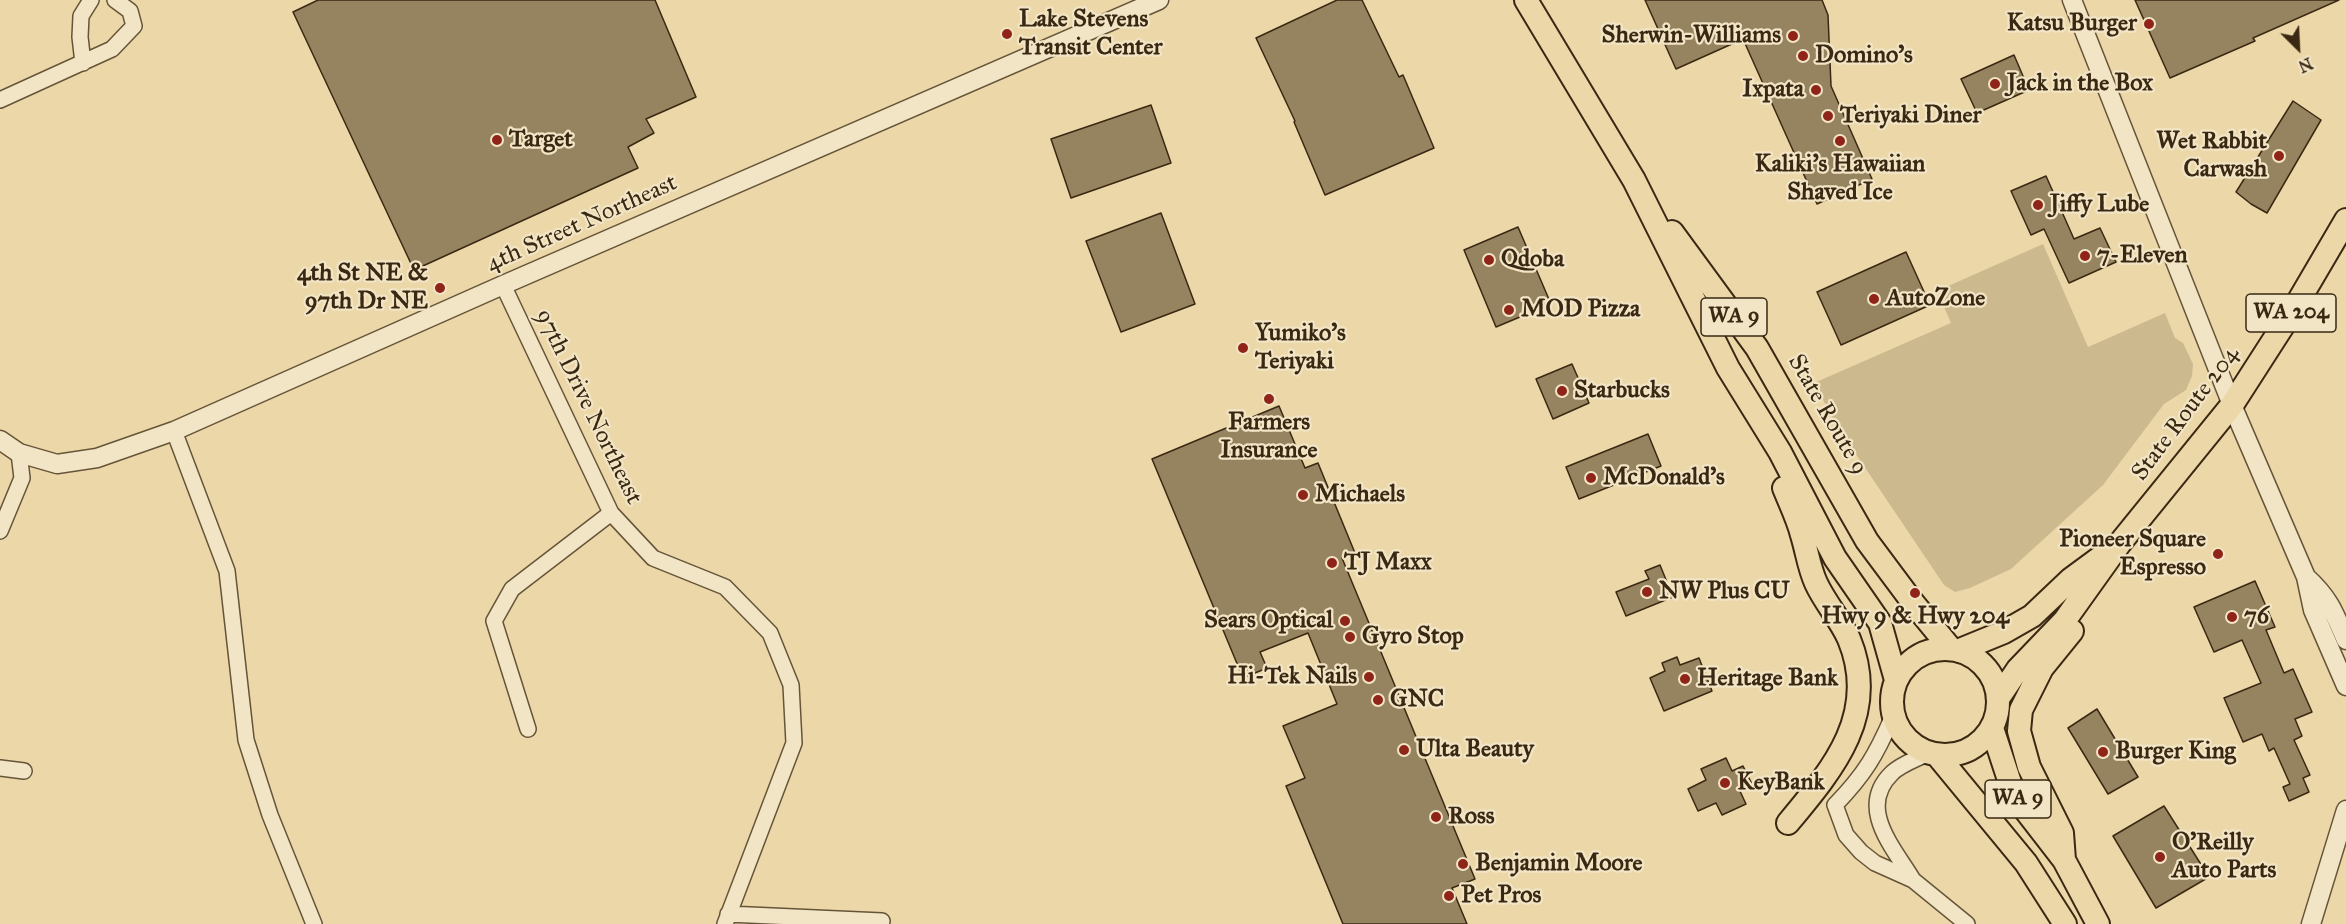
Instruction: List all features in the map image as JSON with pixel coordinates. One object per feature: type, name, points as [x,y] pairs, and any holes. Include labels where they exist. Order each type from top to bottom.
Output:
[{"type":"main road","name":"State Route 9","points":[[1526,0],[1634,180],[1728,368],[1763,424],[1835,558],[1880,623],[1896,680]]},
{"type":"main road","name":"State Route 9","points":[[1634,180],[1757,348],[1867,541],[1891,575],[1956,650]]},
{"type":"main road","name":"State Route 204","points":[[1999,697],[2018,669],[2065,620],[2120,543],[2232,405],[2295,307],[2346,220]]},
{"type":"main road","points":[[1763,424],[1781,481],[1802,534],[1815,582],[1848,638],[1858,672],[1857,710],[1847,742],[1830,772],[1788,823]]},
{"type":"main road","name":"State Route 204","points":[[1956,650],[2004,632],[2032,616],[2071,579],[2120,543]]},
{"type":"main road","points":[[2064,860],[2062,833],[2029,767],[2019,731],[2021,710],[2043,668],[2097,598],[2120,543]]},
{"type":"main road","points":[[1935,650],[1956,650],[1975,657],[1987,668],[1995,682],[1999,697],[1998,713],[1992,728],[1974,747],[1949,756],[1932,754],[1912,745],[1900,732],[1891,704],[1896,680],[1906,666],[1919,655],[1935,650]]},
{"type":"main road","name":"WA 9","points":[[1992,728],[2011,786],[2023,807],[2064,860],[2098,924]]},
{"type":"main road","name":"WA 9","points":[[1932,754],[2026,862],[2065,924]]},
{"type":"street","points":[[83,63],[80,37],[81,16],[91,0]]},
{"type":"street","points":[[0,100],[112,49],[134,26],[130,10],[115,0]]},
{"type":"street","name":"4th Street Northeast","points":[[0,441],[19,453],[57,464],[97,458],[174,431],[503,285],[1159,0]]},
{"type":"street","points":[[2072,0],[2232,405],[2306,577],[2313,610],[2346,686]]},
{"type":"street","name":"97th Drive Northeast","points":[[503,285],[611,513],[653,558],[725,587],[770,633],[791,685],[794,742],[727,919]]},
{"type":"street","points":[[174,431],[227,571],[246,740],[270,815],[314,924]]},
{"type":"street","points":[[0,531],[22,478],[19,453]]},
{"type":"street","points":[[528,729],[494,621],[512,589],[611,513]]},
{"type":"street","points":[[2306,577],[2322,591],[2331,604],[2346,640]]},
{"type":"street","points":[[1893,716],[1876,754],[1862,776],[1835,805],[1846,835],[1861,852],[1875,863],[1913,880],[1967,924]]},
{"type":"street","points":[[1913,880],[1887,840],[1879,823],[1876,807],[1878,795],[1892,772],[1932,754]]},
{"type":"street","points":[[0,768],[24,771]]},
{"type":"street","points":[[2312,924],[2318,896],[2342,833],[2346,810]]},
{"type":"street","points":[[727,919],[882,921]]},
{"type":"shaded area","points":[[2043,244],[2088,347],[2165,313],[2175,338],[2183,343],[2193,364],[2192,376],[2186,390],[2164,404],[2103,485],[2011,569],[1970,588],[1955,592],[1944,585],[1837,426],[1814,383],[1951,323],[1937,291]]},
{"type":"building","name":"Target","points":[[318,0],[655,0],[696,97],[646,119],[654,133],[628,147],[638,168],[414,270],[293,12]]},
{"type":"building","points":[[1337,0],[1362,0],[1399,77],[1403,75],[1434,148],[1325,195],[1295,121],[1256,38]]},
{"type":"building","points":[[1645,0],[1822,0],[1828,15],[1831,86],[1872,179],[1817,204],[1743,39],[1676,69]]},
{"type":"building","points":[[2135,0],[2339,0],[2253,38],[2255,41],[2170,78]]},
{"type":"building","name":"Jack in the Box","points":[[2014,55],[2029,90],[1977,113],[1961,79]]},
{"type":"building","name":"Wet Rabbit Carwash","points":[[2293,101],[2321,120],[2267,213],[2236,192]]},
{"type":"building","points":[[1151,105],[1171,163],[1071,198],[1051,139]]},
{"type":"building","points":[[2046,176],[2074,239],[2100,228],[2116,262],[2069,283],[2044,229],[2031,235],[2011,191]]},
{"type":"building","points":[[1161,213],[1195,304],[1121,332],[1086,241]]},
{"type":"building","points":[[1518,227],[1551,304],[1496,327],[1464,250]]},
{"type":"building","name":"AutoZone","points":[[1906,252],[1930,305],[1841,345],[1817,292]]},
{"type":"building","name":"Starbucks","points":[[1572,364],[1589,403],[1553,419],[1536,379]]},
{"type":"building","points":[[1279,406],[1305,468],[1318,463],[1355,553],[1342,558],[1475,879],[1452,888],[1467,924],[1343,924],[1286,786],[1305,778],[1283,726],[1337,704],[1308,633],[1260,652],[1267,668],[1243,678],[1152,459]]},
{"type":"building","points":[[1648,434],[1661,466],[1579,499],[1566,467]]},
{"type":"building","points":[[1660,565],[1673,597],[1626,616],[1616,592],[1649,579],[1645,571]]},
{"type":"building","points":[[2255,581],[2275,627],[2266,630],[2284,673],[2293,669],[2312,712],[2295,719],[2302,736],[2294,740],[2310,775],[2303,778],[2309,792],[2289,801],[2283,787],[2290,784],[2274,748],[2269,751],[2262,734],[2243,742],[2224,698],[2261,683],[2242,640],[2214,652],[2194,607]]},
{"type":"building","points":[[1677,657],[1680,665],[1699,658],[1712,691],[1664,711],[1650,678],[1665,671],[1662,663]]},
{"type":"building","name":"Burger King","points":[[2097,709],[2138,777],[2108,794],[2068,728]]},
{"type":"building","points":[[1726,758],[1732,771],[1743,766],[1752,784],[1739,789],[1746,804],[1722,815],[1716,803],[1698,811],[1688,789],[1706,780],[1701,769]]},
{"type":"building","name":"O'Reilly Auto Parts","points":[[2164,806],[2209,877],[2156,908],[2113,836]]},
{"type":"place","name":"Katsu Burger","points":[[2149,24]]},
{"type":"place","name":"Lake Stevens Transit Center","points":[[1007,34]]},
{"type":"place","name":"Sherwin-Williams","points":[[1793,36]]},
{"type":"place","name":"Domino's","points":[[1803,56]]},
{"type":"place","name":"Jack in the Box","points":[[1995,84]]},
{"type":"place","name":"Ixpata","points":[[1816,90]]},
{"type":"place","name":"Teriyaki Diner","points":[[1828,116]]},
{"type":"place","name":"Target","points":[[497,140]]},
{"type":"place","name":"Kaliki's Hawaiian Shaved Ice","points":[[1840,141]]},
{"type":"place","name":"Wet Rabbit Carwash","points":[[2279,156]]},
{"type":"place","name":"Jiffy Lube","points":[[2038,205]]},
{"type":"place","name":"7-Eleven","points":[[2085,256]]},
{"type":"place","name":"Qdoba","points":[[1489,260]]},
{"type":"place","name":"4th St NE & 97th Dr NE","points":[[440,288]]},
{"type":"place","name":"AutoZone","points":[[1874,299]]},
{"type":"place","name":"MOD Pizza","points":[[1509,310]]},
{"type":"place","name":"Yumiko's Teriyaki","points":[[1243,348]]},
{"type":"place","name":"Starbucks","points":[[1562,391]]},
{"type":"place","name":"Farmers Insurance","points":[[1269,399]]},
{"type":"place","name":"McDonald's","points":[[1591,478]]},
{"type":"place","name":"Michaels","points":[[1303,495]]},
{"type":"place","name":"Pioneer Square Espresso","points":[[2218,554]]},
{"type":"place","name":"TJ Maxx","points":[[1332,563]]},
{"type":"place","name":"NW Plus CU","points":[[1647,592]]},
{"type":"place","name":"Hwy 9 & Hwy 204","points":[[1915,593]]},
{"type":"place","name":"76","points":[[2232,617]]},
{"type":"place","name":"Sears Optical","points":[[1345,621]]},
{"type":"place","name":"Gyro Stop","points":[[1350,637]]},
{"type":"place","name":"Hi-Tek Nails","points":[[1369,677]]},
{"type":"place","name":"Heritage Bank","points":[[1685,679]]},
{"type":"place","name":"GNC","points":[[1378,700]]},
{"type":"place","name":"Ulta Beauty","points":[[1404,750]]},
{"type":"place","name":"Burger King","points":[[2103,752]]},
{"type":"place","name":"KeyBank","points":[[1725,783]]},
{"type":"place","name":"Ross","points":[[1436,817]]},
{"type":"place","name":"O'Reilly Auto Parts","points":[[2160,857]]},
{"type":"place","name":"Benjamin Moore","points":[[1463,864]]},
{"type":"place","name":"Pet Pros","points":[[1449,896]]}]
